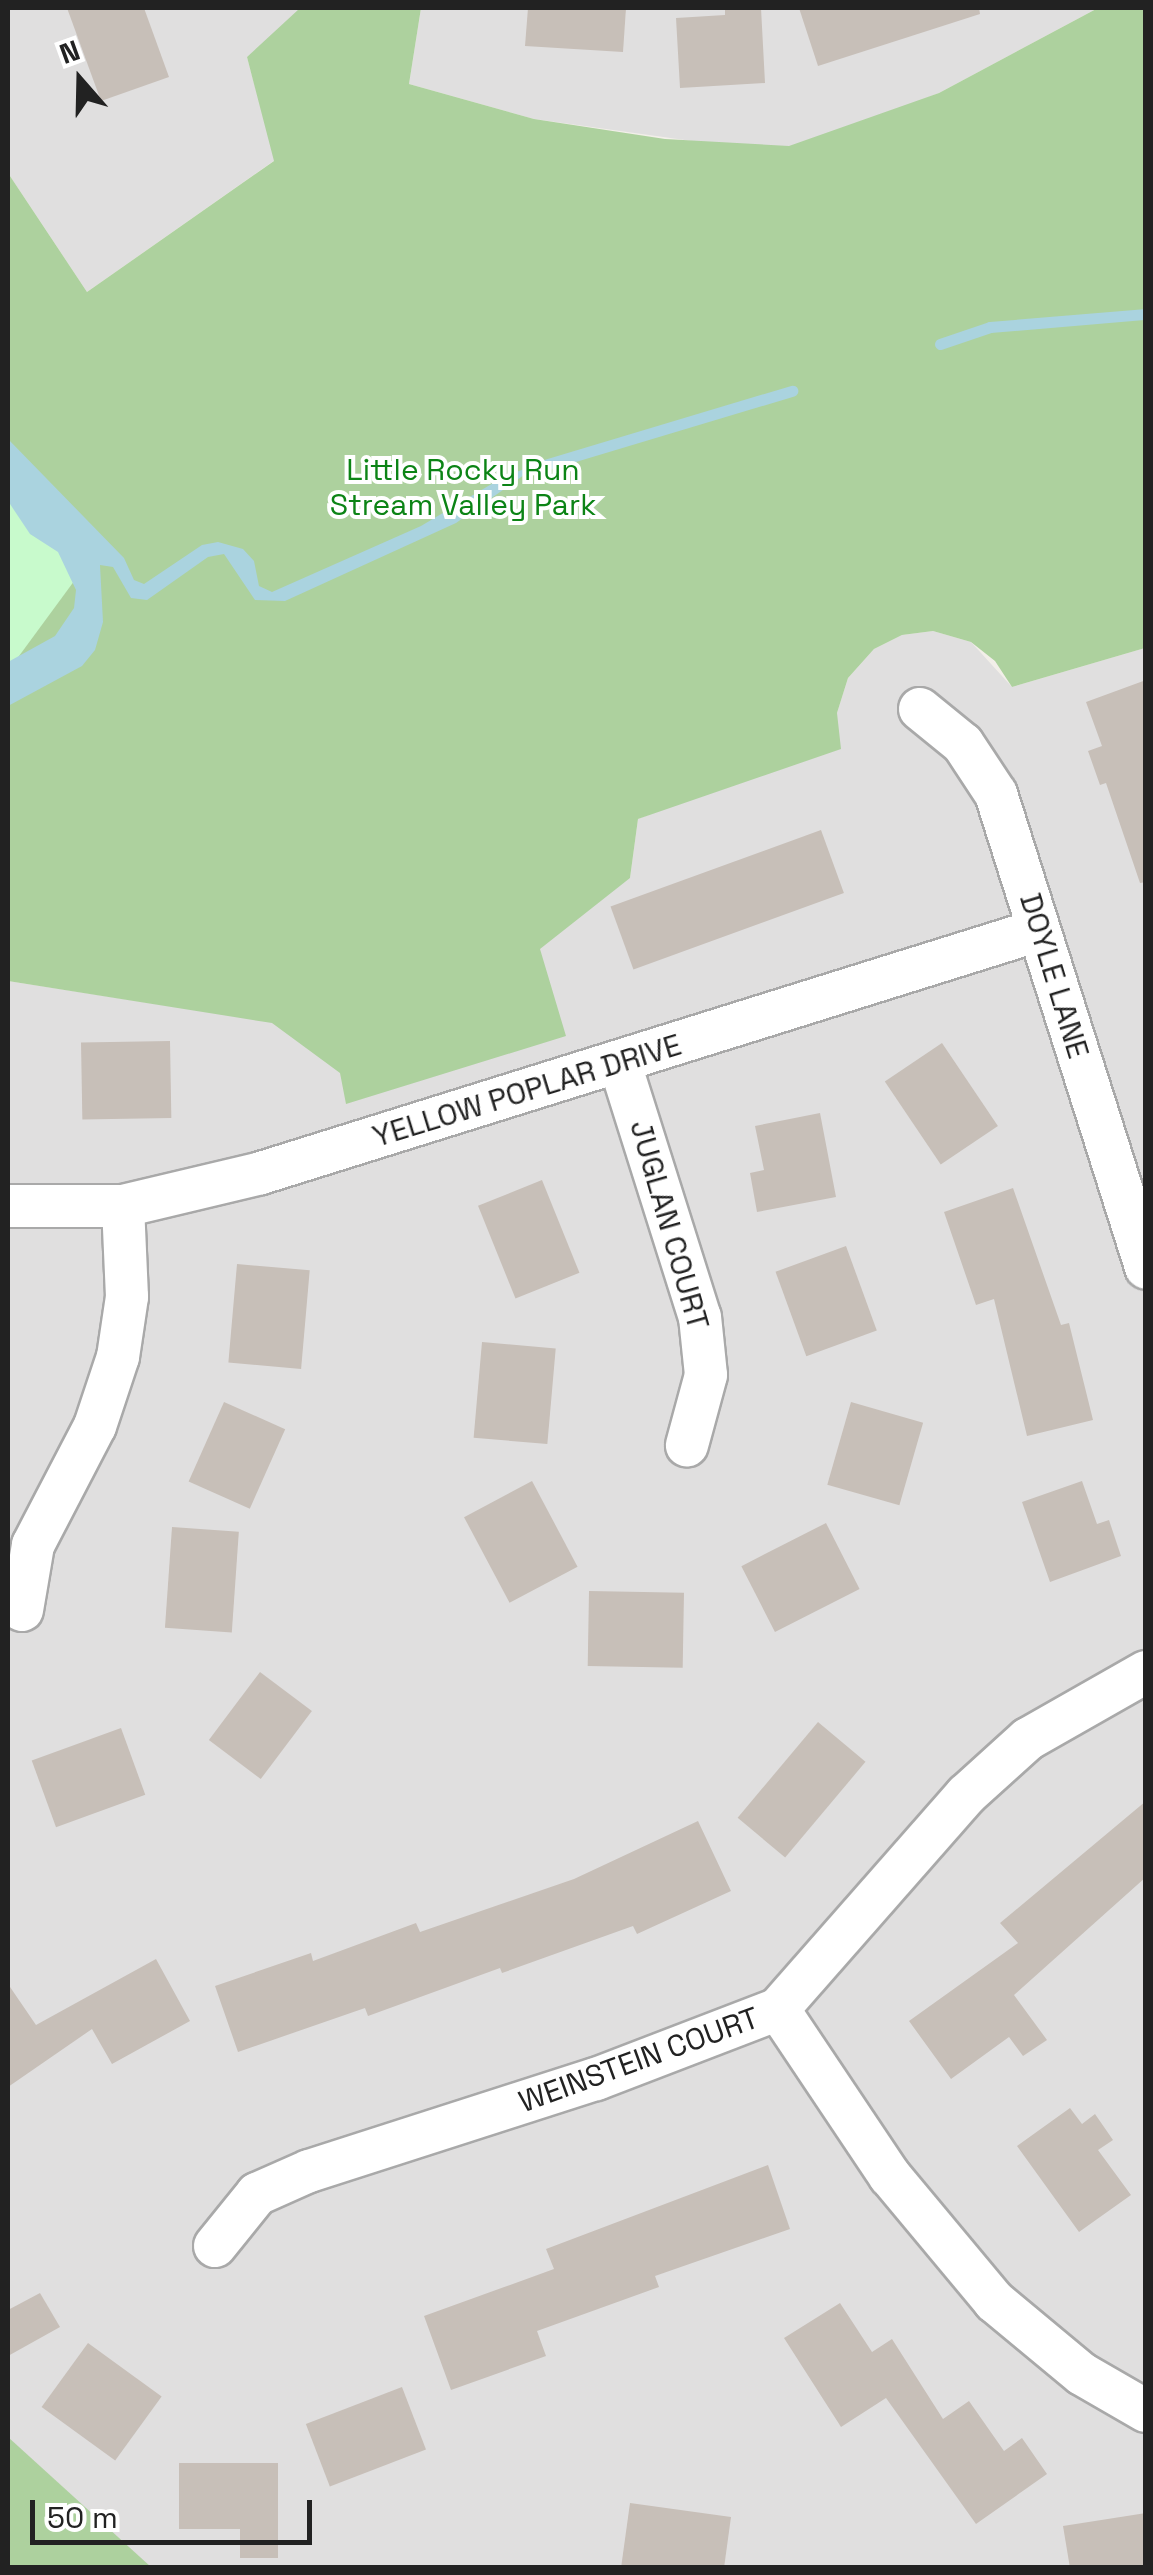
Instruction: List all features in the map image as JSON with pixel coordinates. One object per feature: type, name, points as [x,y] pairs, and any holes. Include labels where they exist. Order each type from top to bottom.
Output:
[{"type":"street","name":"DOYLE LANE","points":[[920,710],[963,744],[996,794],[1146,1268]]},
{"type":"street","name":"YELLOW POPLAR DRIVE","points":[[8,1206],[124,1206],[261,1174],[1039,930]]},
{"type":"street","name":"JUGLAN COURT","points":[[620,1064],[700,1317],[706,1376],[687,1446]]},
{"type":"street","points":[[22,1610],[32,1545],[95,1426],[118,1357],[127,1297],[124,1206]]},
{"type":"street","name":"WEINSTEIN COURT","points":[[216,2246],[257,2194],[309,2171],[578,2085],[778,2009],[966,1794],[1028,1739],[1146,1672]]},
{"type":"street","points":[[778,2009],[890,2176],[994,2301],[1082,2374],[1146,2410]]},
{"type":"shaded area","points":[[8,8],[308,8],[247,57],[275,160],[87,292],[8,173]]},
{"type":"shaded area","points":[[421,8],[1098,8],[939,93],[785,154],[534,119],[409,84]]},
{"type":"shaded area","points":[[933,631],[971,642],[1012,687],[1145,648],[1145,2567],[8,2567],[8,981],[272,1022],[630,878],[638,819],[701,794],[837,713],[848,678],[874,649],[902,635]]},
{"type":"green space","name":"Little Rocky Run Stream Valley Park","points":[[421,8],[409,84],[534,119],[665,139],[789,146],[939,93],[1098,8],[1145,8],[1145,648],[1012,687],[995,661],[971,642],[933,631],[902,635],[874,649],[848,678],[837,713],[841,749],[638,819],[630,878],[540,949],[566,1036],[346,1104],[340,1073],[272,1023],[8,981],[8,173],[87,292],[274,161],[247,57],[299,9]]},
{"type":"green space","points":[[8,465],[94,554],[8,671]]},
{"type":"green space","points":[[8,2437],[151,2567],[8,2567]]},
{"type":"water","points":[[8,439],[124,558],[134,580],[144,584],[202,545],[218,542],[243,549],[254,561],[259,586],[272,592],[421,526],[505,476],[541,463],[456,523],[285,601],[255,600],[224,554],[208,557],[147,600],[131,598],[113,567],[100,565],[103,622],[95,650],[82,666],[8,706],[8,662],[55,636],[74,608],[76,590],[58,552],[30,534],[8,501]]},
{"type":"building","points":[[67,8],[144,8],[169,77],[101,101]]},
{"type":"building","points":[[528,8],[626,8],[623,52],[525,46]]},
{"type":"building","points":[[725,8],[761,8],[765,83],[680,88],[676,18],[725,15]]},
{"type":"building","points":[[799,8],[979,8],[980,14],[818,66]]},
{"type":"building","points":[[1146,680],[1146,882],[1140,883],[1106,783],[1100,785],[1088,751],[1102,746],[1086,702]]},
{"type":"building","points":[[821,830],[844,893],[633,970],[611,907]]},
{"type":"building","points":[[170,1041],[171,1118],[82,1120],[81,1043]]},
{"type":"building","points":[[942,1043],[998,1126],[941,1164],[885,1082]]},
{"type":"building","points":[[820,1113],[836,1197],[757,1212],[750,1173],[764,1170],[755,1126]]},
{"type":"building","points":[[542,1180],[579,1273],[515,1299],[478,1206]]},
{"type":"building","points":[[1013,1188],[1061,1325],[1069,1323],[1093,1420],[1027,1436],[994,1299],[976,1305],[944,1212]]},
{"type":"building","points":[[846,1246],[877,1331],[806,1356],[776,1272]]},
{"type":"building","points":[[237,1264],[310,1270],[301,1369],[228,1363]]},
{"type":"building","points":[[482,1342],[556,1348],[547,1444],[474,1438]]},
{"type":"building","points":[[224,1402],[285,1429],[250,1509],[189,1481]]},
{"type":"building","points":[[851,1402],[923,1423],[899,1505],[827,1485]]},
{"type":"building","points":[[532,1481],[578,1567],[510,1603],[464,1517]]},
{"type":"building","points":[[1082,1481],[1097,1524],[1109,1520],[1121,1556],[1050,1582],[1022,1502]]},
{"type":"building","points":[[826,1523],[860,1589],[775,1632],[741,1566]]},
{"type":"building","points":[[172,1527],[239,1532],[232,1632],[165,1628]]},
{"type":"building","points":[[589,1591],[684,1593],[683,1668],[588,1666]]},
{"type":"building","points":[[260,1672],[312,1711],[261,1779],[209,1740]]},
{"type":"building","points":[[818,1722],[865,1762],[785,1858],[738,1818]]},
{"type":"building","points":[[121,1728],[145,1795],[56,1827],[32,1760]]},
{"type":"building","points":[[1146,1801],[1146,1877],[1014,1995],[1047,2040],[1023,2056],[1009,2037],[951,2079],[909,2021],[1018,1943],[1000,1923]]},
{"type":"building","points":[[698,1821],[731,1891],[637,1934],[633,1926],[502,1973],[500,1968],[368,2016],[365,2008],[238,2052],[215,1986],[311,1953],[313,1961],[416,1923],[420,1932],[574,1879]]},
{"type":"building","points":[[156,1959],[190,2021],[112,2064],[92,2029],[8,2087],[8,1984],[36,2025]]},
{"type":"building","points":[[1070,2108],[1082,2124],[1095,2114],[1113,2140],[1098,2150],[1131,2195],[1079,2232],[1017,2146]]},
{"type":"building","points":[[768,2165],[790,2229],[655,2276],[659,2287],[537,2331],[546,2356],[451,2390],[424,2316],[554,2269],[546,2249]]},
{"type":"building","points":[[40,2293],[60,2327],[8,2356],[8,2310]]},
{"type":"building","points":[[840,2303],[872,2352],[892,2339],[943,2419],[969,2401],[1004,2451],[1022,2438],[1047,2474],[976,2524],[886,2398],[841,2427],[784,2338]]},
{"type":"building","points":[[88,2343],[162,2396],[115,2460],[42,2407]]},
{"type":"building","points":[[402,2387],[426,2450],[330,2486],[306,2424]]},
{"type":"building","points":[[179,2463],[278,2463],[278,2558],[240,2558],[240,2529],[179,2529]]},
{"type":"building","points":[[630,2503],[731,2517],[724,2568],[621,2568]]},
{"type":"building","points":[[1146,2513],[1146,2568],[1070,2568],[1063,2526]]},
{"type":"waterway","points":[[940,344],[990,327],[1146,314]]},
{"type":"waterway","points":[[528,470],[792,391]]}]
